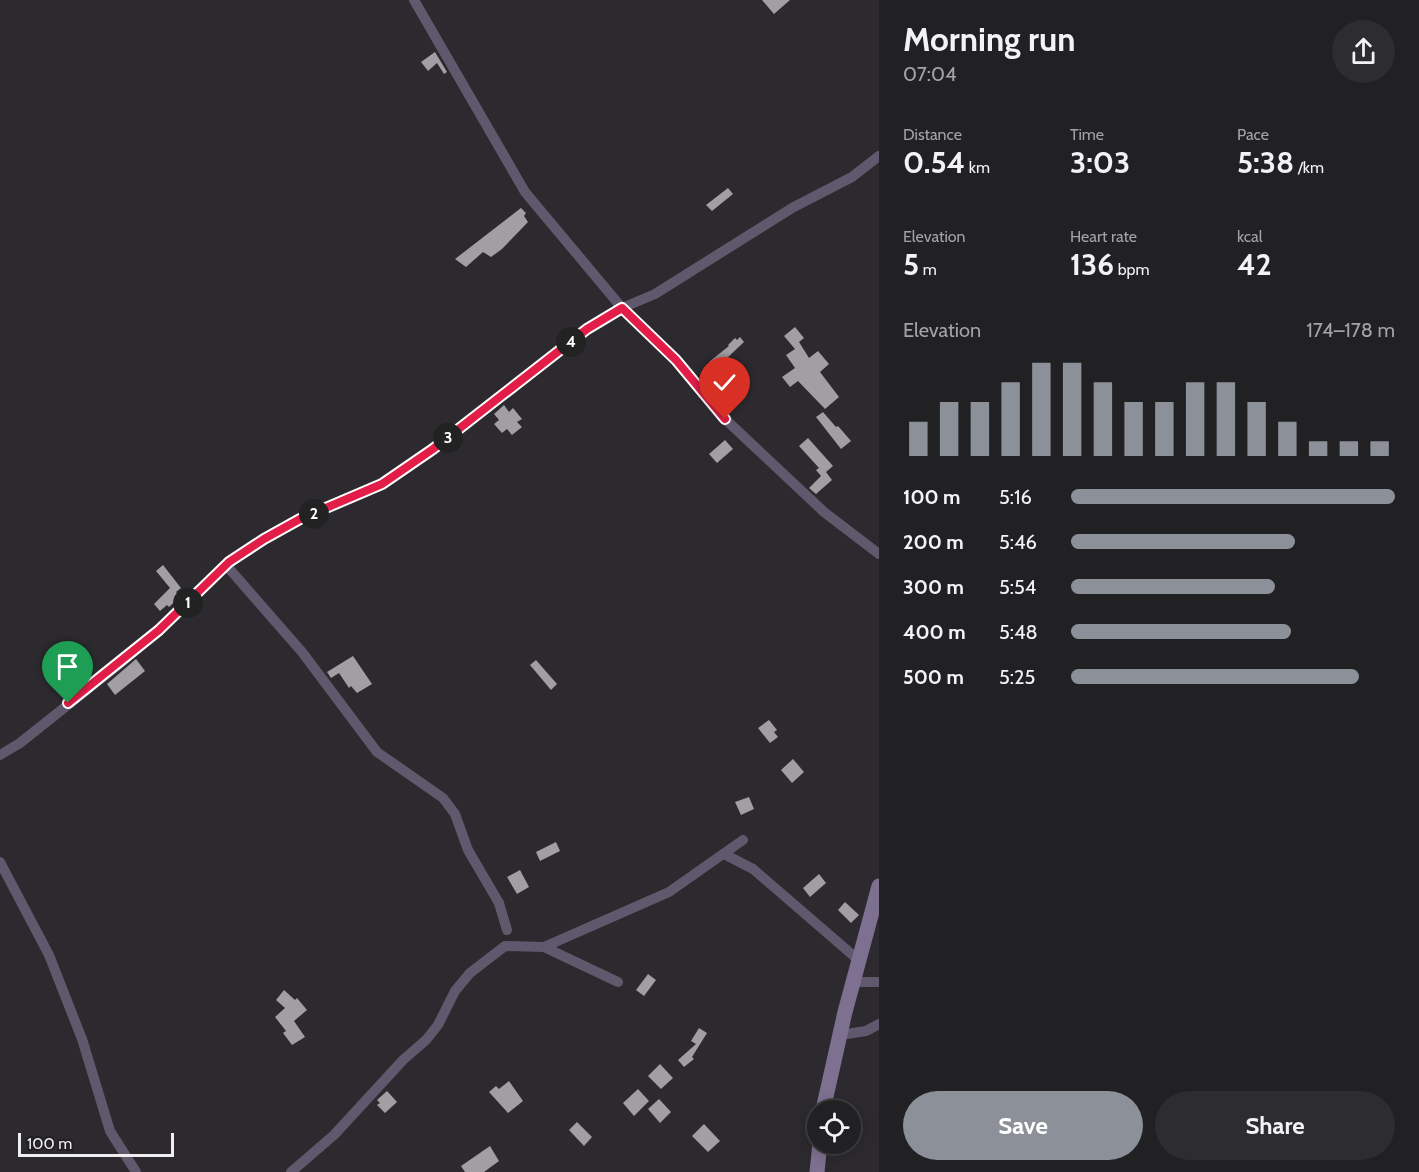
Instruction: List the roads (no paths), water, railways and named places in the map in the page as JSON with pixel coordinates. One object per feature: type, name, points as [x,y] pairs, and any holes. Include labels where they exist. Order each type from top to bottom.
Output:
[{"type":"main road","points":[[826,1100],[852,982],[879,886]]},
{"type":"main road","points":[[817,1172],[819,1154]]},
{"type":"street","points":[[414,0],[525,192],[622,308],[676,360],[725,419],[824,512],[879,554]]},
{"type":"street","points":[[0,755],[20,743],[123,661],[159,630],[226,565],[264,539],[300,519],[382,484],[433,449],[587,329],[622,308],[655,294],[792,208],[852,177],[879,156]]},
{"type":"street","points":[[226,565],[302,652],[377,752],[443,798],[454,814],[468,850],[499,903],[507,930]]},
{"type":"street","points":[[544,947],[669,892],[743,840]]},
{"type":"street","points":[[724,854],[753,869],[855,957]]},
{"type":"street","points":[[0,862],[49,955],[82,1039],[110,1131],[136,1172]]},
{"type":"street","points":[[291,1172],[334,1135],[403,1060],[426,1040],[438,1025],[455,992],[470,973],[505,946],[544,947],[618,982]]},
{"type":"street","points":[[852,982],[879,982]]},
{"type":"street","points":[[840,1035],[866,1031],[879,1024]]}]
